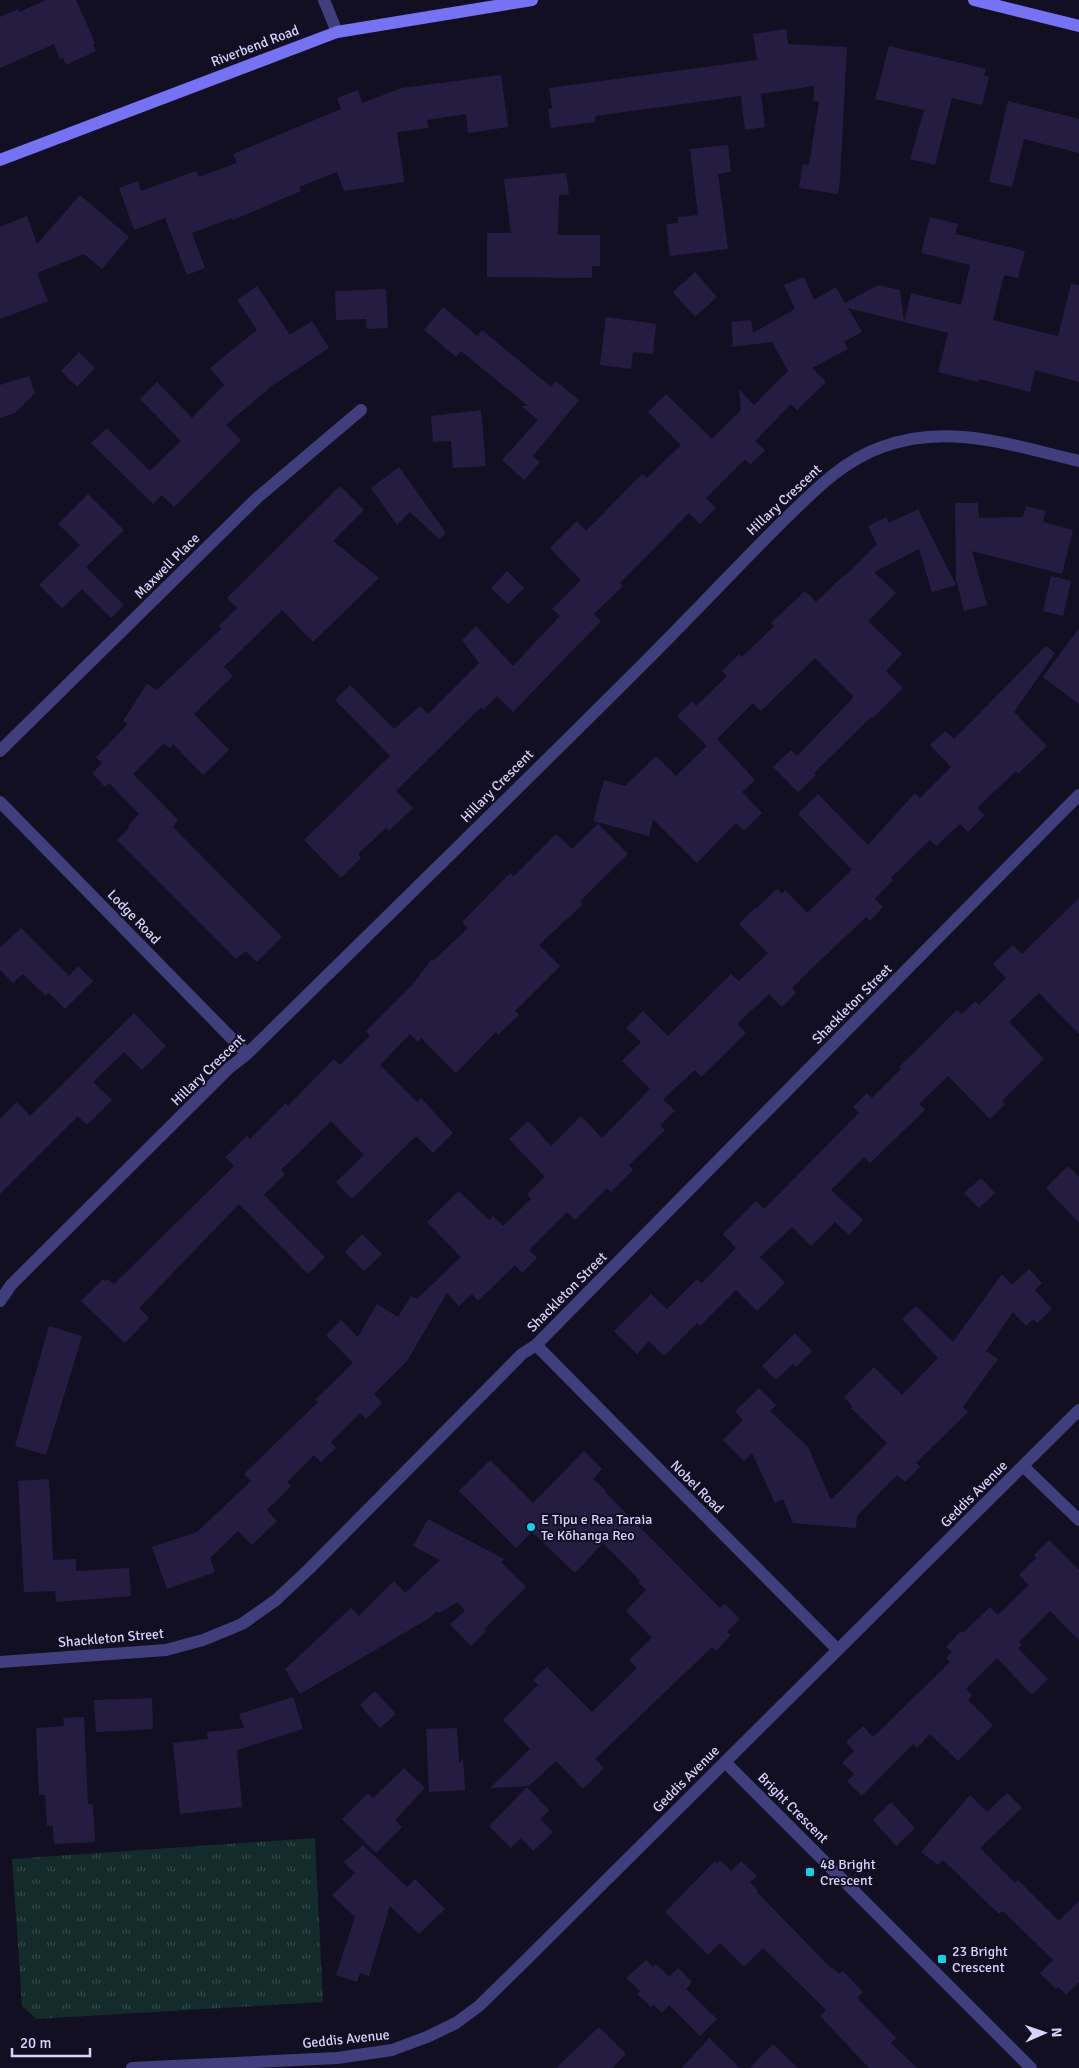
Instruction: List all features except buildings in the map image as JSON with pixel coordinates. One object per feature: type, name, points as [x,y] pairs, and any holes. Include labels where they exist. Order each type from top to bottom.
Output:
[{"type":"main road","name":"Riverbend Road","points":[[0,160],[338,32],[532,0]]},
{"type":"main road","points":[[974,0],[1079,26]]},
{"type":"street","points":[[324,0],[338,32]]},
{"type":"street","name":"Maxwell Place","points":[[0,751],[257,498],[361,410]]},
{"type":"street","name":"Hillary Crescent","points":[[0,1301],[11,1285],[229,1068],[247,1054],[642,665],[721,582],[828,479],[856,458],[883,446],[941,435],[978,437],[1079,461]]},
{"type":"street","name":"Shackleton Street","points":[[0,1662],[166,1650],[203,1640],[242,1624],[276,1600],[522,1354],[536,1345],[1079,795]]},
{"type":"street","name":"Lodge Road","points":[[0,802],[247,1054]]},
{"type":"street","name":"Nobel Road","points":[[536,1345],[837,1649]]},
{"type":"street","name":"Geddis Avenue","points":[[132,2068],[268,2064],[337,2058],[392,2050],[427,2037],[456,2023],[479,2006],[1079,1410]]},
{"type":"street","points":[[1023,1466],[1079,1520]]},
{"type":"street","name":"Bright Crescent","points":[[725,1762],[1031,2068]]},
{"type":"green space","points":[[315,1838],[323,2002],[36,2019],[22,2006],[12,1859]]},
{"type":"place","name":"E Tipu e Rea Taraia Te Kōhanga Reo","points":[[531,1527]]},
{"type":"place","name":"48 Bright Crescent","points":[[810,1872]]},
{"type":"place","name":"23 Bright Crescent","points":[[942,1959]]}]
